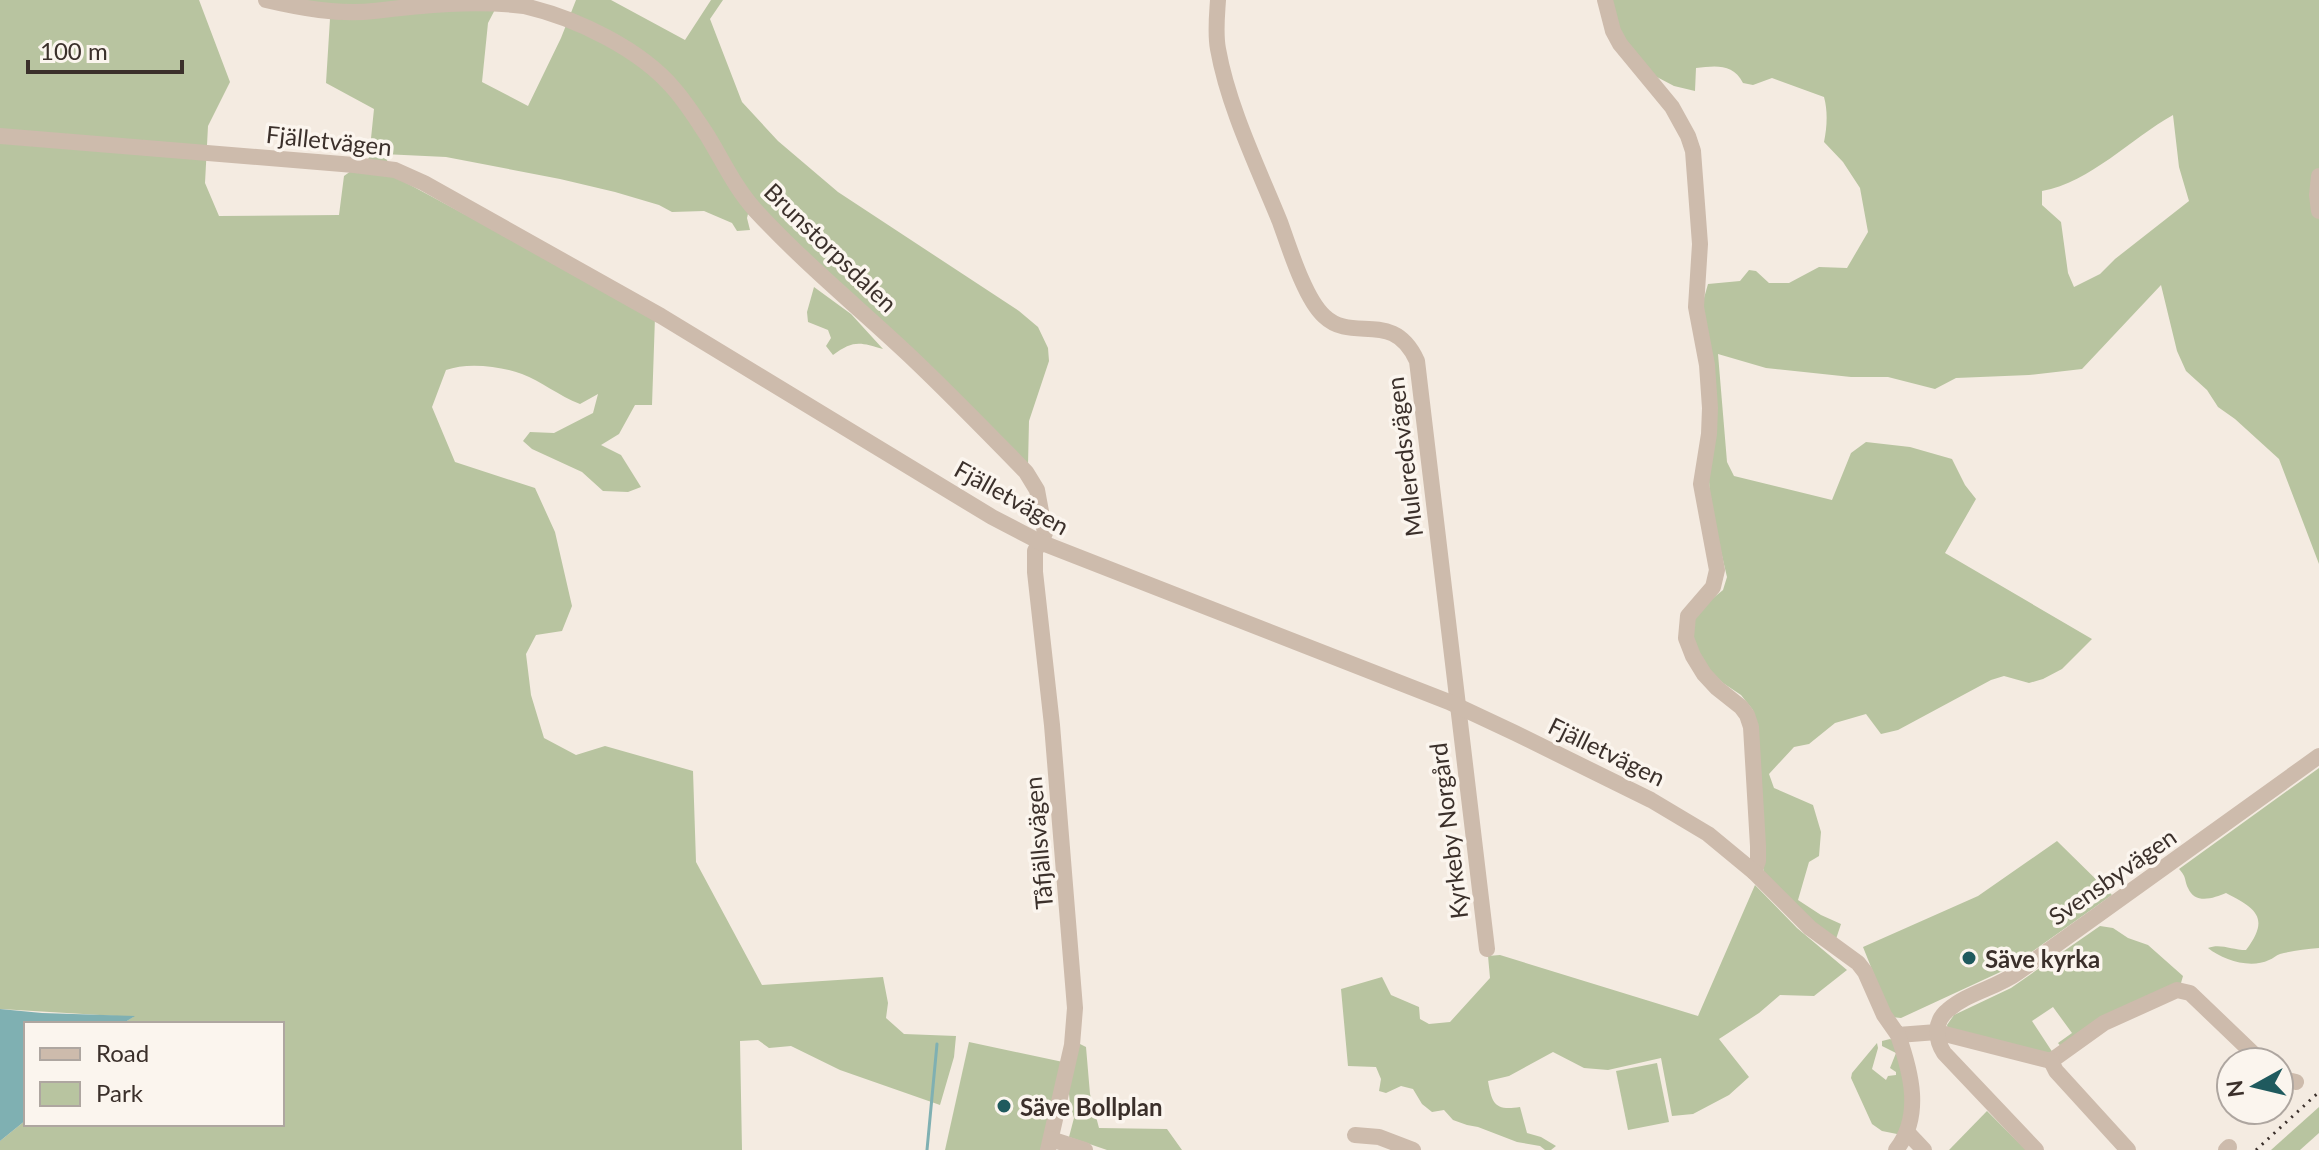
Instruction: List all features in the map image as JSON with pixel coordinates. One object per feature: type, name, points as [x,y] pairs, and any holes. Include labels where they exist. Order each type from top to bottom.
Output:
[{"type":"street","name":"Brunstorpsdalen","points":[[266,0],[352,12],[456,1],[523,6],[561,17],[611,40],[639,58],[675,89],[732,180],[755,210],[1026,472],[1037,490],[1042,510],[1045,533],[1040,542]]},
{"type":"street","name":"Muleredsvägen","points":[[1218,0],[1218,46],[1230,93],[1313,300],[1321,314],[1331,322],[1388,331],[1399,336],[1407,343],[1417,361],[1458,707]]},
{"type":"street","points":[[1605,0],[1613,31],[1620,44],[1672,107],[1693,151],[1700,244],[1696,307],[1707,365],[1710,408],[1701,484],[1717,575],[1711,590],[1690,613],[1686,632],[1688,645],[1701,670],[1744,710],[1751,727],[1758,846],[1754,872]]},
{"type":"street","name":"Fjälletvägen","points":[[0,136],[331,162],[395,170],[424,183],[661,316],[979,509],[1040,542],[1458,707],[1674,812],[1708,834],[1754,872],[1810,928],[1858,963],[1865,972],[1884,1015],[1898,1035],[1911,1079],[1913,1096],[1907,1132]]},
{"type":"street","points":[[2319,176],[2319,211]]},
{"type":"street","name":"Tåfjällsvägen","points":[[1040,542],[1035,551],[1035,572],[1052,725],[1075,1008],[1072,1045],[1050,1145],[1085,1150]]},
{"type":"street","name":"Kyrkeby Norgård","points":[[1458,707],[1487,949]]},
{"type":"street","name":"Svensbyvägen","points":[[1937,1032],[1938,1023],[1946,1011],[2014,975],[2319,756]]},
{"type":"street","points":[[2051,1061],[2104,1023],[2183,989],[2245,1046]]},
{"type":"street","points":[[1937,1032],[1939,1045],[1947,1058],[2036,1150]]},
{"type":"street","points":[[1898,1035],[1937,1032],[2051,1061],[2066,1083],[2128,1150]]},
{"type":"street","points":[[1896,1150],[1907,1132],[1924,1150]]},
{"type":"street","points":[[1355,1135],[1379,1137],[1413,1150]]},
{"type":"green space","points":[[0,0],[199,0],[230,82],[208,126],[205,183],[219,216],[339,215],[344,176],[369,158],[374,109],[326,83],[330,19],[268,0],[500,0],[488,23],[482,82],[528,106],[576,0],[611,0],[685,40],[711,0],[723,0],[710,19],[742,102],[778,141],[838,192],[1019,311],[1038,327],[1048,348],[1049,361],[1029,421],[1028,465],[748,214],[750,230],[737,231],[732,223],[704,211],[672,212],[615,192],[560,179],[446,157],[383,154],[399,179],[655,317],[652,405],[635,405],[619,434],[601,445],[621,455],[641,487],[628,492],[603,491],[582,472],[532,449],[523,441],[530,432],[554,433],[593,413],[598,394],[580,404],[522,374],[494,367],[464,366],[446,370],[432,407],[455,462],[535,488],[555,532],[572,606],[562,631],[536,635],[526,654],[531,695],[544,738],[576,755],[605,746],[693,771],[696,862],[762,985],[883,977],[888,1003],[886,1018],[904,1034],[956,1036],[954,1057],[940,1105],[840,1070],[791,1046],[769,1048],[758,1040],[740,1041],[742,1150],[0,1150],[0,1141],[24,1122],[24,1126],[284,1126],[284,1022],[125,1022],[133,1017],[0,1009]]},
{"type":"green space","points":[[1609,0],[2319,0],[2319,564],[2279,459],[2218,407],[2207,390],[2186,371],[2177,351],[2161,285],[2082,369],[1956,378],[1935,389],[1888,377],[1851,377],[1766,368],[1718,354],[1727,462],[1734,476],[1832,500],[1851,453],[1866,442],[1910,447],[1952,459],[1976,499],[1945,553],[2092,639],[2062,669],[2043,679],[2029,683],[2004,676],[1991,680],[1898,730],[1881,734],[1866,714],[1835,723],[1809,744],[1794,747],[1769,774],[1774,788],[1813,805],[1821,832],[1819,856],[1809,862],[1798,900],[1841,924],[1836,939],[1815,924],[1765,876],[1761,860],[1753,710],[1741,695],[1723,683],[1701,661],[1691,631],[1696,616],[1723,590],[1727,577],[1710,505],[1702,305],[1708,284],[1740,281],[1749,270],[1756,271],[1769,283],[1789,283],[1819,267],[1847,268],[1868,232],[1860,188],[1843,162],[1824,142],[1827,120],[1824,97],[1772,78],[1753,85],[1743,83],[1734,72],[1717,67],[1696,68],[1695,91],[1674,86],[1655,76],[1623,42]],"holes":[[[2173,115],[2179,167],[2189,201],[2100,274],[2074,287],[2068,273],[2061,222],[2042,205],[2042,191],[2077,179]]]},
{"type":"green space","points":[[814,287],[851,314],[883,349],[857,344],[833,355],[826,346],[831,338],[828,330],[808,322],[807,312]]},
{"type":"green space","points":[[2319,768],[2319,948],[2280,954],[2254,964],[2221,956],[2208,948],[2222,946],[2246,950],[2257,930],[2257,916],[2246,904],[2226,893],[2205,899],[2195,897],[2179,869]]},
{"type":"green space","points":[[2057,841],[2112,895],[2009,968],[1901,1018],[1891,1017],[1863,947],[1978,896]]},
{"type":"green space","points":[[1755,885],[1797,928],[1847,970],[1814,996],[1780,995],[1719,1039],[1749,1077],[1729,1095],[1693,1114],[1672,1116],[1661,1058],[1608,1070],[1584,1068],[1553,1052],[1509,1076],[1488,1081],[1496,1104],[1505,1108],[1520,1107],[1527,1133],[1556,1146],[1545,1150],[1453,1120],[1444,1110],[1432,1112],[1422,1104],[1413,1089],[1401,1086],[1386,1093],[1379,1091],[1381,1079],[1376,1067],[1348,1066],[1341,989],[1382,977],[1391,995],[1419,1007],[1420,1019],[1429,1024],[1450,1022],[1490,978],[1488,956],[1500,955],[1698,1016]]},
{"type":"green space","points":[[2100,926],[2113,928],[2128,938],[2148,945],[2183,976],[2181,983],[2062,1048],[2058,1043],[2072,1033],[2053,1007],[2032,1021],[2053,1053],[2050,1056],[1948,1030],[1947,1025],[1954,1015],[2011,988]]},
{"type":"green space","points":[[1882,1041],[1894,1041],[1908,1072],[1902,1135],[1882,1131],[1872,1124],[1851,1078],[1877,1043],[1872,1069],[1886,1080],[1888,1076],[1896,1075],[1890,1068],[1896,1053],[1882,1046]]},
{"type":"green space","name":"Säve Bollplan","points":[[969,1042],[1063,1062],[1043,1150],[945,1150]]},
{"type":"green space","points":[[1078,1043],[1086,1047],[1090,1094],[1099,1128],[1167,1129],[1182,1150],[1107,1150],[1069,1137],[1074,1118],[1068,1084]]},
{"type":"green space","points":[[1657,1063],[1669,1122],[1628,1130],[1616,1071]]},
{"type":"green space","points":[[2319,1107],[2319,1133],[2300,1150],[2271,1150]]},
{"type":"green space","points":[[1987,1111],[2026,1150],[1949,1150]]},
{"type":"water","points":[[0,1009],[135,1016],[125,1022],[24,1022],[24,1122],[0,1141]]},
{"type":"waterway","points":[[927,1150],[937,1044]]},
{"type":"railway","points":[[2256,1150],[2319,1092]]},
{"type":"place","name":"Säve kyrka","points":[[1969,958]]},
{"type":"place","name":"Säve Bollplan","points":[[1004,1106]]}]
